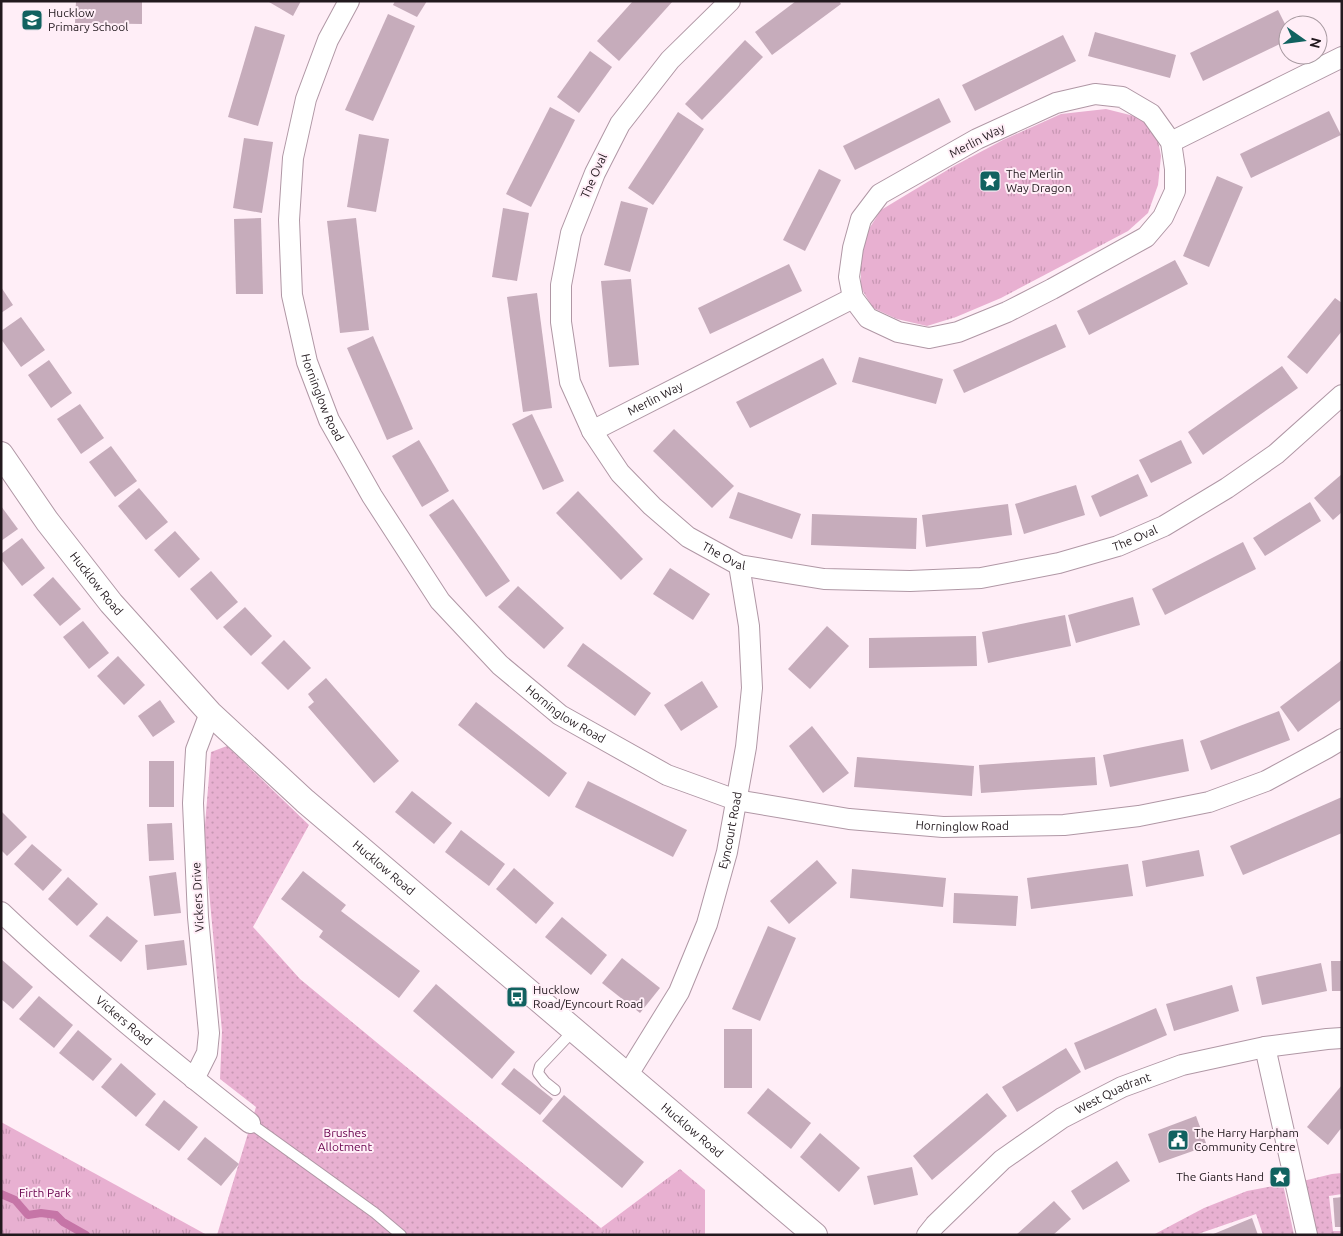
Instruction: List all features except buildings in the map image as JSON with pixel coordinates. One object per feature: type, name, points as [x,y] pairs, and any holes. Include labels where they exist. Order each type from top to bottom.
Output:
[{"type":"street","name":"Horninglow Road","points":[[349,1],[328,40],[306,99],[292,158],[289,220],[292,296],[307,362],[329,420],[372,496],[440,601],[500,665],[560,715],[667,775],[736,800],[849,819],[943,827],[1064,825],[1139,816],[1208,802],[1266,780],[1342,739]]},
{"type":"street","name":"The Oval","points":[[730,1],[670,60],[620,124],[594,173],[571,233],[561,285],[561,322],[570,382],[592,431],[620,473],[652,506],[688,538],[739,565],[824,579],[910,581],[981,578],[1059,563],[1118,546],[1164,526],[1228,488],[1276,454],[1342,395]]},
{"type":"street","points":[[1171,142],[1342,57]]},
{"type":"street","name":"Merlin Way","points":[[1095,94],[1122,97],[1151,114],[1171,142],[1175,169],[1175,191],[1162,217],[1146,237],[1006,312],[958,332],[929,338],[898,332],[868,318],[853,298],[849,277],[853,248],[861,218],[875,200],[880,194],[977,139],[1056,103],[1095,94]]},
{"type":"street","name":"Merlin Way","points":[[592,431],[853,298]]},
{"type":"street","name":"Hucklow Road","points":[[1,454],[47,521],[111,603],[210,713],[305,801],[814,1235]]},
{"type":"street","name":"Eyncourt Road","points":[[627,1076],[679,992],[707,924],[727,852],[746,747],[752,688],[749,626],[739,565]]},
{"type":"street","name":"Vickers Drive","points":[[194,1079],[207,1053],[209,1033],[198,917],[193,803],[196,750],[210,713]]},
{"type":"street","name":"Vickers Road","points":[[1,912],[50,958],[194,1079],[250,1123]]},
{"type":"street","name":"West Quadrant","points":[[927,1235],[1002,1160],[1062,1118],[1122,1087],[1182,1065],[1265,1048],[1342,1038]]},
{"type":"street","points":[[1265,1048],[1307,1235]]},
{"type":"lane","points":[[555,1090],[538,1073],[540,1066],[574,1030]]},
{"type":"lane","points":[[250,1123],[375,1213],[401,1235]]},
{"type":"green space","points":[[1106,109],[1142,118],[1157,136],[1161,156],[1158,185],[1148,213],[1128,231],[1001,298],[956,317],[927,326],[897,319],[873,308],[861,288],[861,265],[865,235],[881,210],[954,166],[1003,140],[1061,114]]},
{"type":"green space","name":"Brushes Allotment","points":[[227,746],[309,825],[253,927],[300,979],[601,1228],[605,1235],[217,1235],[256,1107],[220,1079],[222,1031],[204,837],[211,752]]},
{"type":"green space","name":"Firth Park","points":[[1,1122],[207,1235],[1,1235]]},
{"type":"green space","points":[[680,1169],[705,1190],[705,1235],[605,1235],[601,1228]]},
{"type":"green space","points":[[1342,1173],[1342,1194],[1329,1196],[1333,1231],[1342,1231],[1342,1235],[1317,1235],[1303,1181]]},
{"type":"green space","points":[[1283,1184],[1294,1235],[1263,1235],[1256,1214],[1195,1235],[1153,1235],[1204,1208],[1247,1191]]},
{"type":"waterway","points":[[1,1194],[15,1200],[28,1215],[41,1213],[56,1215],[63,1222],[86,1235]]},
{"type":"place","name":"Hucklow Primary School","points":[[32,20]]},
{"type":"place","name":"The Merlin Way Dragon","points":[[990,181]]},
{"type":"place","name":"Hucklow Road/Eyncourt Road","points":[[517,997]]},
{"type":"place","name":"The Harry Harpham Community Centre","points":[[1178,1140]]},
{"type":"place","name":"The Giants Hand","points":[[1280,1177]]}]
